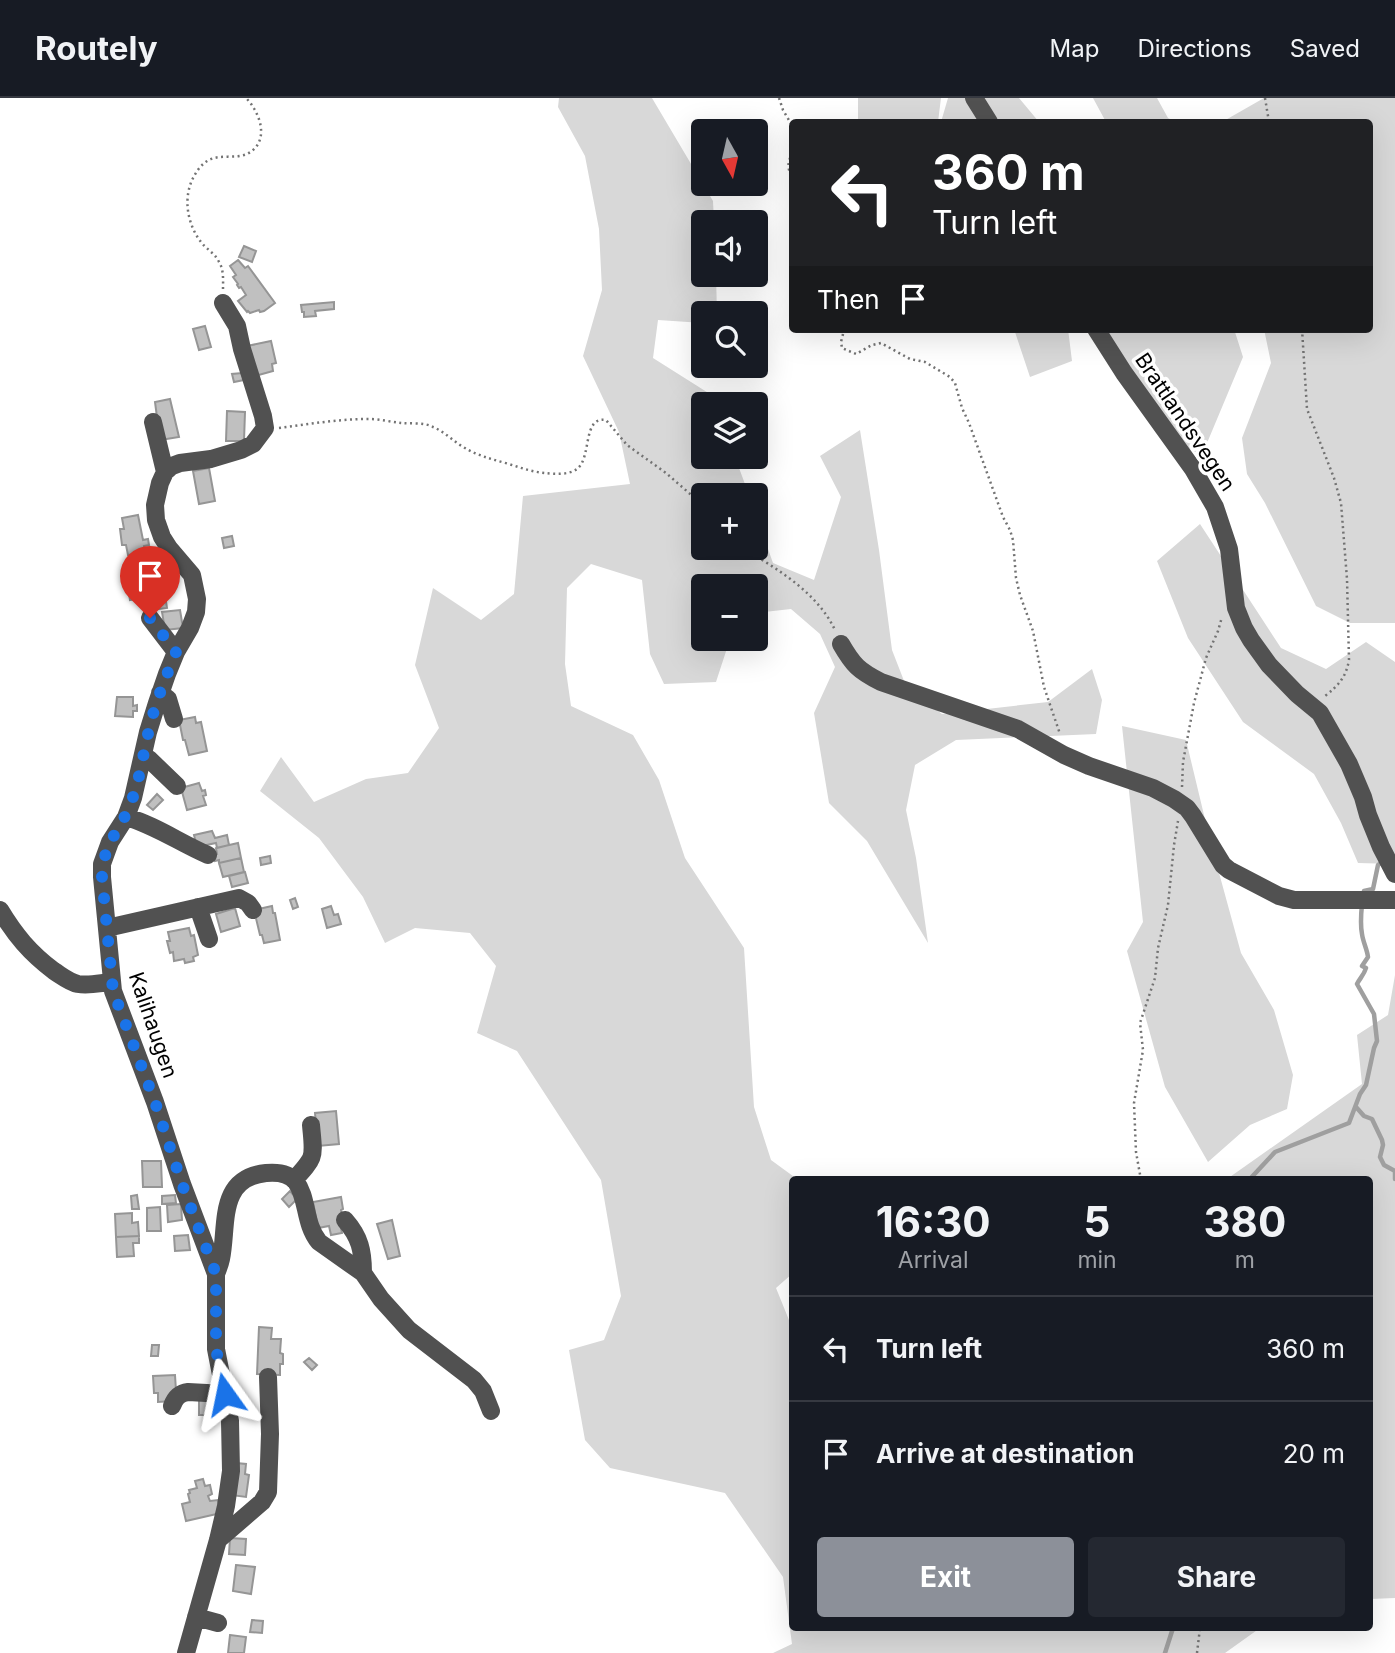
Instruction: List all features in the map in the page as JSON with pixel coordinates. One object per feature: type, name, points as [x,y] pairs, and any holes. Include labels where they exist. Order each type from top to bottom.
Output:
[{"type":"street","points":[[974,98],[987,119]]},
{"type":"street","points":[[153,422],[165,472],[180,463],[211,459],[253,444],[264,422],[237,326],[223,303]]},
{"type":"street","name":"Brattlandsvegen","points":[[1099,333],[1124,373],[1194,469],[1215,507],[1229,549],[1236,608],[1251,640],[1269,665],[1320,713],[1349,764],[1368,816],[1395,874]]},
{"type":"street","name":"Kalihaugen","points":[[165,472],[155,505],[162,552],[192,575],[196,585],[196,612],[160,693],[133,798],[126,817],[110,842],[102,864],[102,877],[111,982],[117,1006],[155,1102],[216,1274]]},
{"type":"street","points":[[150,618],[176,652]]},
{"type":"street","points":[[841,644],[849,659],[864,674],[1018,729],[1069,757],[1153,788],[1182,804],[1194,817],[1223,865],[1279,896],[1294,900],[1395,900]]},
{"type":"street","points":[[160,693],[168,699],[174,719]]},
{"type":"street","points":[[143,756],[177,786]]},
{"type":"street","points":[[126,817],[157,828],[184,845],[208,855]]},
{"type":"street","points":[[107,928],[239,898],[248,903],[253,911]]},
{"type":"street","points":[[198,907],[209,939]]},
{"type":"street","points":[[0,910],[28,950],[68,981],[83,985],[111,982]]},
{"type":"street","points":[[311,1125],[314,1151],[311,1161],[294,1180],[300,1189],[314,1235],[319,1242],[363,1273],[381,1299],[409,1330],[474,1380],[483,1391],[491,1411]]},
{"type":"street","name":"Kalihaugen","points":[[187,1653],[219,1540],[231,1471],[230,1421],[216,1349],[216,1274],[222,1257],[226,1209],[236,1188],[256,1175],[279,1173],[294,1180]]},
{"type":"street","points":[[345,1220],[353,1228],[359,1241],[363,1256],[363,1273]]},
{"type":"street","points":[[219,1540],[262,1502],[268,1492],[268,1377]]},
{"type":"street","points":[[172,1406],[178,1395],[183,1393],[225,1394]]},
{"type":"street","points":[[196,1617],[218,1623]]},
{"type":"path","points":[[223,303],[223,273],[220,263],[193,230],[188,214],[188,198],[191,182],[199,168],[210,159],[247,154],[257,146],[262,131],[260,116],[246,98]]},
{"type":"path","points":[[779,98],[789,120]]},
{"type":"path","points":[[1265,98],[1268,119]]},
{"type":"path","points":[[843,333],[842,348],[848,352],[856,354],[881,343],[910,359],[925,362],[955,383],[962,408],[1010,530],[1020,595],[1035,639],[1050,708],[1069,757]]},
{"type":"path","points":[[1302,333],[1307,409],[1341,503],[1349,638],[1347,672],[1337,686],[1312,706]]},
{"type":"path","points":[[264,422],[275,429],[372,419],[432,426],[473,453],[495,462],[559,474],[578,469],[592,426],[596,420],[606,419],[626,444],[666,472],[691,494]]},
{"type":"path","points":[[762,560],[823,608],[841,644]]},
{"type":"path","points":[[1140,1176],[1136,1152],[1134,1103],[1143,1050],[1140,1023],[1155,978],[1158,948],[1168,905],[1174,845],[1182,804],[1183,762],[1194,703],[1206,658],[1225,608],[1234,595]]},
{"type":"path","points":[[1197,1653],[1200,1631]]},
{"type":"shaded area","points":[[559,98],[652,98],[691,164],[691,196],[710,196],[713,201],[713,210],[691,210],[691,287],[716,287],[717,301],[691,301],[691,322],[658,320],[653,358],[707,392],[691,392],[691,469],[739,469],[745,483],[691,483],[691,560],[768,560],[768,549],[773,563],[814,580],[841,497],[820,456],[860,430],[892,650],[906,686],[942,714],[1048,702],[1092,669],[1102,700],[1096,734],[956,740],[915,765],[906,810],[928,943],[867,841],[829,803],[814,713],[835,667],[820,634],[791,609],[768,612],[768,574],[691,574],[691,651],[726,651],[716,682],[664,684],[650,654],[642,580],[591,564],[567,588],[565,664],[571,706],[633,735],[659,780],[685,858],[744,948],[754,1107],[771,1160],[793,1176],[789,1176],[789,1277],[776,1288],[789,1320],[789,1622],[783,1577],[725,1493],[610,1468],[585,1440],[569,1350],[604,1340],[621,1296],[601,1180],[517,1051],[477,1033],[496,966],[470,933],[415,928],[385,943],[363,897],[319,838],[260,791],[281,757],[314,802],[366,779],[408,773],[439,728],[415,665],[433,588],[481,620],[514,594],[523,496],[630,484],[619,432],[583,356],[602,290],[599,229],[585,156],[558,107]]},
{"type":"shaded area","points":[[858,98],[941,98],[938,119],[858,119]]},
{"type":"shaded area","points":[[948,98],[1019,98],[1036,119],[942,119]]},
{"type":"shaded area","points":[[1093,98],[1157,98],[1170,119],[1104,119]]},
{"type":"shaded area","points":[[1264,98],[1395,98],[1395,623],[1350,623],[1316,606],[1265,503],[1247,474],[1242,438],[1271,363],[1265,333],[1373,333],[1373,119],[1227,119]]},
{"type":"shaded area","points":[[1015,333],[1068,333],[1072,361],[1030,377]]},
{"type":"shaded area","points":[[1101,333],[1235,333],[1243,357],[1202,455],[1156,433],[1114,363]]},
{"type":"shaded area","points":[[1200,524],[1281,648],[1326,669],[1366,642],[1395,662],[1395,864],[1358,863],[1341,823],[1314,774],[1243,722],[1188,638],[1157,561]]},
{"type":"shaded area","points":[[1122,726],[1186,740],[1241,953],[1274,1010],[1293,1075],[1287,1109],[1250,1125],[1208,1162],[1165,1087],[1127,951],[1143,922]]},
{"type":"shaded area","points":[[1395,975],[1395,1598],[1373,1599],[1373,1176],[1231,1176],[1362,1084],[1357,1035],[1388,1015]]},
{"type":"shaded area","points":[[790,1631],[1256,1631],[1225,1653],[773,1653],[792,1644]]},
{"type":"building","points":[[244,246],[256,251],[252,262],[239,257]]},
{"type":"building","points":[[238,260],[245,268],[248,266],[275,303],[264,311],[247,312],[238,301],[246,295],[237,285],[233,277],[236,275],[230,266]]},
{"type":"building","points":[[334,302],[334,309],[315,311],[316,316],[304,317],[301,305]]},
{"type":"building","points":[[205,326],[211,347],[199,350],[193,329]]},
{"type":"building","points":[[271,341],[276,363],[272,364],[273,371],[255,376],[247,346]]},
{"type":"building","points":[[242,373],[244,380],[234,382],[232,374]]},
{"type":"building","points":[[170,399],[179,437],[160,440],[155,402]]},
{"type":"building","points":[[227,411],[245,412],[244,441],[226,441]]},
{"type":"building","points":[[209,468],[215,501],[199,504],[193,471]]},
{"type":"building","points":[[138,515],[143,540],[148,539],[149,545],[144,546],[145,553],[128,555],[126,545],[122,545],[122,518]]},
{"type":"building","points":[[232,536],[234,546],[224,548],[222,538]]},
{"type":"building","points":[[148,553],[153,564],[137,573],[131,562]]},
{"type":"building","points":[[156,583],[158,596],[165,595],[167,608],[144,611],[142,598],[130,600],[128,587]]},
{"type":"building","points":[[180,610],[183,628],[165,630],[162,612]]},
{"type":"building","points":[[117,697],[133,697],[133,706],[137,705],[137,711],[133,711],[133,717],[115,716]]},
{"type":"building","points":[[195,717],[196,723],[201,722],[207,751],[189,755],[179,720]]},
{"type":"building","points":[[199,783],[202,791],[205,790],[206,795],[203,796],[206,805],[187,810],[181,788]]},
{"type":"building","points":[[157,794],[163,800],[153,810],[147,805]]},
{"type":"building","points":[[212,831],[215,838],[227,835],[229,845],[217,848],[216,843],[197,847],[194,835]]},
{"type":"building","points":[[238,843],[241,858],[219,863],[219,860],[215,861],[216,848]]},
{"type":"building","points":[[270,856],[271,863],[261,865],[260,858]]},
{"type":"building","points":[[241,858],[244,872],[223,877],[219,863]]},
{"type":"building","points":[[245,872],[248,883],[232,887],[229,876]]},
{"type":"building","points":[[295,898],[298,907],[293,909],[290,900]]},
{"type":"building","points":[[272,906],[280,940],[264,943],[254,910]]},
{"type":"building","points":[[331,906],[334,915],[338,914],[341,924],[327,928],[322,909]]},
{"type":"building","points":[[235,908],[240,926],[221,932],[216,914]]},
{"type":"building","points":[[189,928],[191,936],[194,935],[198,955],[193,957],[194,961],[174,961],[167,941],[170,941],[168,932]]},
{"type":"building","points":[[336,1111],[339,1144],[318,1146],[315,1113]]},
{"type":"building","points":[[142,1161],[161,1161],[162,1187],[143,1187]]},
{"type":"building","points":[[290,1191],[297,1199],[289,1207],[282,1199]]},
{"type":"building","points":[[137,1195],[139,1209],[132,1209],[131,1196]]},
{"type":"building","points":[[175,1195],[176,1203],[162,1204],[162,1196]]},
{"type":"building","points":[[341,1197],[342,1233],[331,1235],[329,1226],[318,1228],[313,1202]]},
{"type":"building","points":[[181,1204],[182,1220],[168,1222],[167,1205]]},
{"type":"building","points":[[160,1207],[161,1231],[147,1231],[147,1208]]},
{"type":"building","points":[[132,1213],[132,1223],[138,1222],[139,1236],[116,1237],[115,1214]]},
{"type":"building","points":[[392,1220],[400,1256],[388,1259],[377,1224]]},
{"type":"building","points":[[188,1235],[190,1250],[175,1251],[174,1236]]},
{"type":"building","points":[[139,1236],[139,1243],[133,1243],[134,1256],[117,1257],[116,1237]]},
{"type":"building","points":[[259,1327],[272,1328],[271,1339],[281,1339],[280,1353],[283,1354],[283,1364],[280,1364],[280,1375],[257,1374]]},
{"type":"building","points":[[152,1345],[159,1345],[158,1356],[151,1356]]},
{"type":"building","points":[[309,1358],[317,1365],[312,1370],[304,1362]]},
{"type":"building","points":[[175,1375],[176,1391],[172,1401],[158,1402],[158,1393],[154,1393],[153,1376]]},
{"type":"building","points":[[199,1400],[210,1400],[210,1415],[199,1415]]},
{"type":"building","points":[[236,1463],[246,1464],[245,1474],[249,1475],[246,1497],[231,1495]]},
{"type":"building","points":[[203,1479],[205,1486],[210,1485],[210,1501],[218,1500],[221,1513],[186,1521],[182,1504],[190,1502],[188,1494],[189,1490],[197,1488],[195,1481]]},
{"type":"building","points":[[230,1538],[246,1539],[245,1555],[229,1554]]},
{"type":"building","points":[[236,1565],[255,1567],[251,1594],[233,1591]]},
{"type":"building","points":[[252,1620],[263,1621],[262,1633],[250,1632]]},
{"type":"building","points":[[230,1635],[246,1637],[244,1653],[228,1653]]},
{"type":"waterway","points":[[1363,895],[1364,891],[1373,889],[1378,865],[1382,862]]},
{"type":"waterway","points":[[1253,1176],[1275,1152],[1349,1123],[1366,1085],[1377,1041],[1374,1014],[1357,984],[1366,968],[1362,966],[1368,957],[1361,930],[1362,904]]},
{"type":"waterway","points":[[1356,1107],[1364,1116],[1372,1119],[1382,1140],[1380,1157],[1384,1165],[1395,1171],[1395,1179]]},
{"type":"waterway","points":[[1165,1653],[1172,1631]]},
{"type":"route","points":[[150,618],[176,652],[152,718],[133,798],[126,817],[110,842],[102,864],[110,977],[117,1006],[155,1102],[216,1274],[216,1349],[225,1394]]}]
